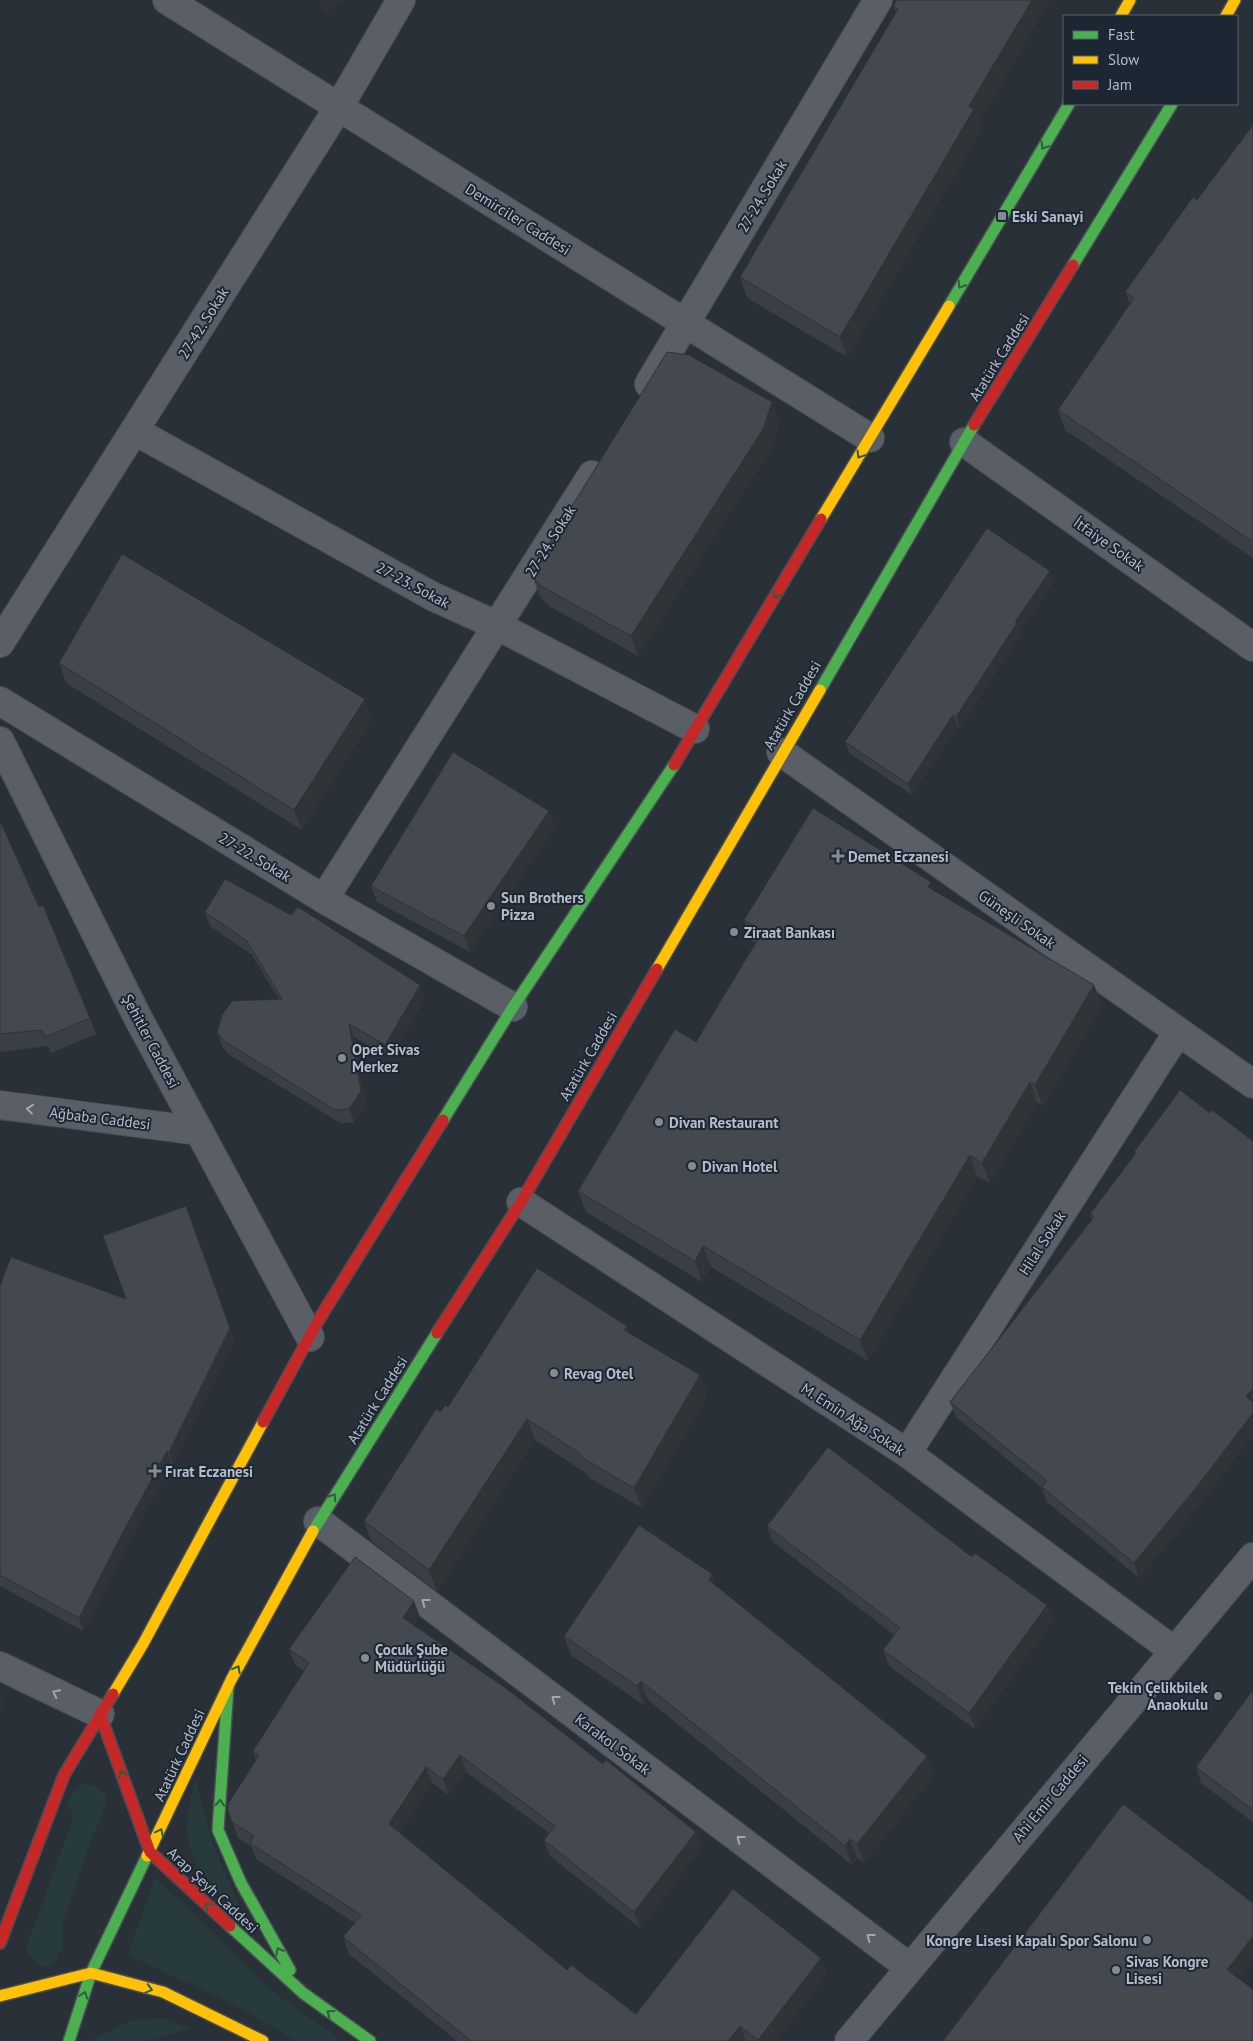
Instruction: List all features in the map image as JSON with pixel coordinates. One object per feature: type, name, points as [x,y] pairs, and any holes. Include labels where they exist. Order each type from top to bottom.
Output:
[{"type":"main road","points":[[1122,15],[1130,0]]},
{"type":"main road","points":[[1227,15],[1236,0]]},
{"type":"main road","points":[[0,1943],[64,1775],[143,1644],[310,1337],[513,1007],[696,729],[1067,105]]},
{"type":"main road","name":"Atatürk Caddesi","points":[[69,2041],[91,1973],[228,1686],[318,1521],[521,1202],[781,752],[964,442],[1171,105]]},
{"type":"main road","points":[[228,1686],[218,1830],[241,1883],[303,1993]]},
{"type":"main road","name":"Arap Şeyh Caddesi","points":[[100,1714],[150,1852],[303,1993],[370,2041]]},
{"type":"main road","points":[[0,1996],[91,1973],[163,1992],[262,2040]]},
{"type":"main road","points":[[245,2041],[262,2040]]},
{"type":"street","name":"Demirciler Caddesi","points":[[167,0],[340,105],[870,438]]},
{"type":"street","name":"27-42. Sokak","points":[[0,643],[340,105],[401,0]]},
{"type":"street","name":"27-24. Sokak","points":[[634,408],[686,324],[878,0]]},
{"type":"street","name":"27-23. Sokak","points":[[135,431],[432,596],[498,626],[696,729]]},
{"type":"street","name":"İtfaiye Sokak","points":[[964,442],[1253,647]]},
{"type":"street","name":"27-24. Sokak","points":[[324,899],[498,626],[607,450]]},
{"type":"street","name":"27-22. Sokak","points":[[0,701],[324,899],[513,1007]]},
{"type":"street","name":"Şehitler Caddesi","points":[[1,749],[138,1018],[310,1337]]},
{"type":"street","name":"Güneşli Sokak","points":[[781,752],[1253,1084]]},
{"type":"street","name":"Hilal Sokak","points":[[906,1454],[1178,1032]]},
{"type":"street","name":"Ağbaba Caddesi","points":[[0,1105],[199,1131]]},
{"type":"street","name":"M. Emin Ağa Sokak","points":[[521,1202],[906,1454],[1174,1651]]},
{"type":"street","name":"Karakol Sokak","points":[[318,1521],[909,1967]]},
{"type":"street","name":"Ahi Emir Caddesi","points":[[849,2041],[1253,1557]]},
{"type":"street","points":[[0,1666],[100,1714]]},
{"type":"green space","points":[[195,1779],[214,1847],[244,1917],[217,1890],[193,1856],[187,1832],[187,1819]]},
{"type":"green space","points":[[81,1784],[100,1790],[105,1795],[106,1803],[64,1919],[61,1951],[53,1965],[43,1967],[29,1956],[26,1948],[72,1822],[72,1812],[67,1800]]},
{"type":"green space","points":[[155,1877],[275,1993],[342,2041],[297,2041],[229,2002],[128,1955]]},
{"type":"green space","points":[[164,2018],[191,2029],[149,2041],[89,2041],[131,2021]]},
{"type":"building","points":[[897,0],[1032,0],[969,106],[974,109],[840,337],[740,277],[898,9],[893,6]]},
{"type":"building","points":[[1253,125],[1253,542],[1058,410],[1134,298],[1125,292],[1193,197],[1197,200]]},
{"type":"building","points":[[667,352],[689,355],[772,402],[763,429],[631,636],[541,586],[533,577],[537,563]]},
{"type":"building","points":[[987,528],[1050,571],[1015,622],[1017,623],[956,717],[953,715],[908,784],[845,742]]},
{"type":"building","points":[[122,554],[365,699],[294,810],[59,663]]},
{"type":"building","points":[[453,752],[549,811],[464,936],[371,886]]},
{"type":"building","points":[[813,808],[931,882],[928,887],[1094,985],[1035,1085],[1030,1082],[982,1163],[970,1155],[860,1340],[703,1246],[695,1261],[578,1191],[675,1029],[696,1042],[763,931],[744,920]]},
{"type":"building","points":[[0,821],[39,907],[43,905],[90,1018],[45,1037],[42,1030],[0,1034]]},
{"type":"building","points":[[225,879],[291,915],[298,907],[420,985],[385,1045],[349,1024],[361,1091],[349,1109],[335,1110],[224,1041],[217,1032],[222,1015],[232,1001],[282,999],[247,941],[205,912]]},
{"type":"building","points":[[1180,1090],[1210,1113],[1212,1110],[1253,1141],[1253,1388],[1246,1397],[1253,1402],[1253,1413],[1199,1484],[1134,1563],[1042,1487],[1047,1481],[950,1402],[1094,1217],[1090,1214]]},
{"type":"building","points":[[186,1206],[230,1328],[169,1452],[167,1451],[79,1618],[0,1575],[0,1286],[11,1257],[126,1299],[103,1236]]},
{"type":"building","points":[[537,1268],[627,1326],[624,1330],[700,1375],[634,1488],[580,1456],[581,1454],[527,1419],[429,1570],[364,1521],[436,1409],[440,1412],[445,1405],[448,1407]]},
{"type":"building","points":[[828,1447],[972,1557],[975,1553],[1047,1605],[969,1713],[883,1650],[900,1628],[767,1526]]},
{"type":"building","points":[[639,1525],[712,1574],[709,1580],[927,1756],[857,1844],[850,1839],[845,1846],[641,1681],[637,1686],[564,1636]]},
{"type":"building","points":[[355,1557],[414,1601],[403,1618],[507,1689],[603,1764],[606,1760],[696,1832],[634,1912],[544,1840],[555,1826],[460,1755],[443,1779],[426,1767],[389,1824],[567,1970],[571,1965],[636,2014],[733,1889],[821,1958],[758,2040],[740,2026],[728,2041],[471,2041],[343,1937],[361,1915],[250,1843],[254,1836],[232,1822],[228,1811],[228,1804],[259,1755],[253,1751],[309,1663],[289,1649]]},
{"type":"building","name":"Tekin Çelikbilek Anaokulu","points":[[1253,1690],[1253,1810],[1196,1767]]},
{"type":"building","name":"Sivas Kongre Lisesi","points":[[1123,1804],[1253,1903],[1253,1936],[1227,1970],[1253,1989],[1253,2041],[943,2041]]},
{"type":"traffic: fast","points":[[949,306],[1068,105]]},
{"type":"traffic: fast","points":[[1073,265],[1171,105]]},
{"type":"traffic: fast","points":[[820,690],[974,425]]},
{"type":"traffic: fast","points":[[443,1120],[513,1007],[674,765]]},
{"type":"traffic: fast","points":[[313,1531],[437,1333]]},
{"type":"traffic: fast","points":[[228,1687],[218,1830],[241,1883],[290,1970]]},
{"type":"traffic: fast","points":[[69,2041],[91,1973],[147,1856]]},
{"type":"traffic: fast","points":[[230,1926],[303,1993],[370,2041]]},
{"type":"traffic: slow","points":[[1122,15],[1130,0]]},
{"type":"traffic: slow","points":[[1227,15],[1235,0]]},
{"type":"traffic: slow","points":[[821,519],[949,306]]},
{"type":"traffic: slow","points":[[657,969],[820,690]]},
{"type":"traffic: slow","points":[[113,1694],[143,1644],[263,1422]]},
{"type":"traffic: slow","points":[[147,1856],[231,1680],[313,1531]]},
{"type":"traffic: slow","points":[[0,1996],[91,1973],[163,1992],[263,2041]]},
{"type":"traffic: jam","points":[[974,425],[1073,265]]},
{"type":"traffic: jam","points":[[674,765],[821,519]]},
{"type":"traffic: jam","points":[[437,1333],[521,1202],[657,969]]},
{"type":"traffic: jam","points":[[263,1422],[318,1321],[443,1120]]},
{"type":"traffic: jam","points":[[0,1943],[64,1775],[113,1694]]},
{"type":"traffic: jam","points":[[100,1714],[150,1852],[230,1926]]},
{"type":"place","name":"Eski Sanayi","points":[[1002,216]]},
{"type":"place","name":"Demet Eczanesi","points":[[838,856]]},
{"type":"place","name":"Sun Brothers Pizza","points":[[491,906]]},
{"type":"place","name":"Ziraat Bankası","points":[[734,932]]},
{"type":"place","name":"Opet Sivas Merkez","points":[[342,1058]]},
{"type":"place","name":"Divan Restaurant","points":[[659,1122]]},
{"type":"place","name":"Divan Hotel","points":[[692,1166]]},
{"type":"place","name":"Revag Otel","points":[[554,1373]]},
{"type":"place","name":"Fırat Eczanesi","points":[[155,1471]]},
{"type":"place","name":"Çocuk Şube Müdürlüğü","points":[[365,1658]]},
{"type":"place","name":"Tekin Çelikbilek Anaokulu","points":[[1218,1696]]},
{"type":"place","name":"Kongre Lisesi Kapalı Spor Salonu","points":[[1147,1940]]},
{"type":"place","name":"Sivas Kongre Lisesi","points":[[1116,1970]]}]
